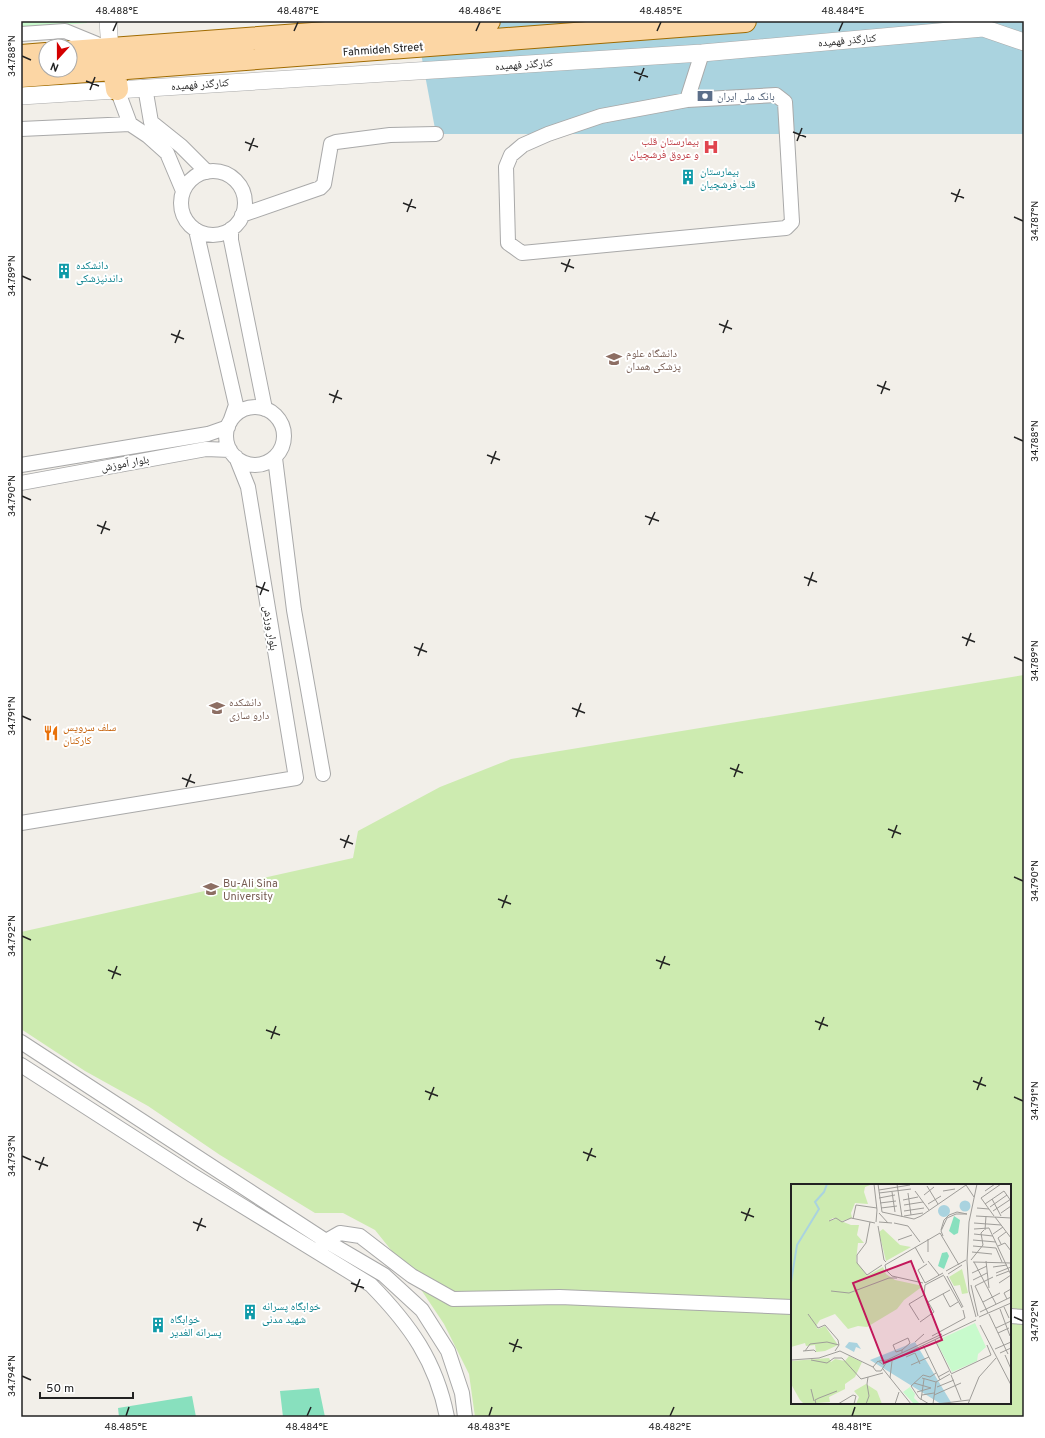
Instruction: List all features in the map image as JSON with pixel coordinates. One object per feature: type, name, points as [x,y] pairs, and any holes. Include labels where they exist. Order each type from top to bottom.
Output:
[{"type":"main road","name":"Fahmideh Street","points":[[21,76],[316,27],[490,21]]},
{"type":"main road","name":"Fahmideh Street","points":[[78,54],[113,61],[745,21]]},
{"type":"main road","points":[[21,56],[38,55]]},
{"type":"street","points":[[108,21],[113,61],[130,124]]},
{"type":"street","name":"کنارگذر فهمیده","points":[[21,34],[65,31],[113,61],[145,88],[702,53],[983,28],[1024,42]]},
{"type":"street","points":[[687,100],[702,53]]},
{"type":"street","name":"کنارگذر فهمیده","points":[[21,96],[113,61]]},
{"type":"street","points":[[145,88],[151,122],[181,146],[207,172]]},
{"type":"street","points":[[776,95],[785,102],[792,222],[786,228],[522,253],[508,243],[506,167],[511,155],[523,146],[548,134],[601,116],[687,100],[776,95]]},
{"type":"street","points":[[21,129],[130,124],[148,136],[167,153],[183,191]]},
{"type":"street","points":[[242,216],[320,188],[324,184],[331,144],[336,142],[390,135],[436,134]]},
{"type":"street","points":[[216,171],[226,174],[240,187],[244,196],[242,216],[237,223],[231,229],[214,235],[205,234],[196,230],[189,224],[184,217],[181,199],[183,191],[189,182],[197,175],[207,172],[216,171]]},
{"type":"street","points":[[231,229],[230,240],[265,409]]},
{"type":"street","points":[[196,230],[236,405],[229,425],[227,442],[233,454],[243,462],[251,464],[259,465],[267,462],[274,458],[281,450],[284,440],[284,431],[280,421],[274,414],[265,409],[257,407],[241,411],[235,416],[229,425]]},
{"type":"street","name":"بلوار آموزش","points":[[21,465],[208,434],[229,425]]},
{"type":"street","name":"بلوار آموزش","points":[[21,483],[206,449],[233,454]]},
{"type":"street","name":"بلوار ورزش","points":[[21,823],[296,778],[248,487],[233,454]]},
{"type":"street","points":[[274,458],[294,610],[323,774]]},
{"type":"street","points":[[59,459],[61,475]]},
{"type":"street","points":[[21,1042],[322,1246],[371,1285],[388,1303],[412,1333],[430,1362],[442,1394],[447,1417]]},
{"type":"street","points":[[21,1065],[192,1175],[322,1246],[384,1275],[422,1310],[448,1351],[462,1393],[465,1417]]},
{"type":"street","points":[[322,1246],[340,1233],[360,1236],[412,1276],[453,1299],[560,1297],[791,1307]]},
{"type":"street","points":[[1011,1316],[1024,1317]]},
{"type":"green space","points":[[21,21],[87,21],[87,23],[21,28]]},
{"type":"green space","points":[[1024,675],[1024,1417],[475,1417],[469,1374],[444,1324],[412,1276],[375,1230],[343,1213],[315,1213],[220,1155],[148,1106],[85,1071],[21,1029],[21,932],[353,858],[358,831],[440,787],[511,759]]},
{"type":"green space","points":[[319,1388],[325,1417],[283,1417],[280,1391]]},
{"type":"green space","points":[[192,1396],[196,1417],[119,1417],[118,1408]]},
{"type":"water","points":[[415,21],[1024,21],[1024,134],[436,134]]},
{"type":"place","name":"بانک ملی ایران","points":[[705,96]]},
{"type":"place","name":"بیمارستان قلب و عروق فرشچیان","points":[[711,147]]},
{"type":"place","name":"بیمارستان قلب فرشچیان","points":[[688,177]]},
{"type":"place","name":"دانشکده داندنپزشکی","points":[[64,271]]},
{"type":"place","name":"دانشگاه علوم پزشکی همدان","points":[[614,359]]},
{"type":"place","name":"دانشکده دارو سازی","points":[[217,708]]},
{"type":"place","name":"سلف سرویس کارکنان","points":[[51,733]]},
{"type":"place","name":"Bu-Ali Sina University","points":[[211,889]]},
{"type":"place","name":"خوابگاه پسرانه شهید مدنی","points":[[250,1312]]},
{"type":"place","name":"خوابگاه پسرانه الغدیر","points":[[158,1325]]}]
